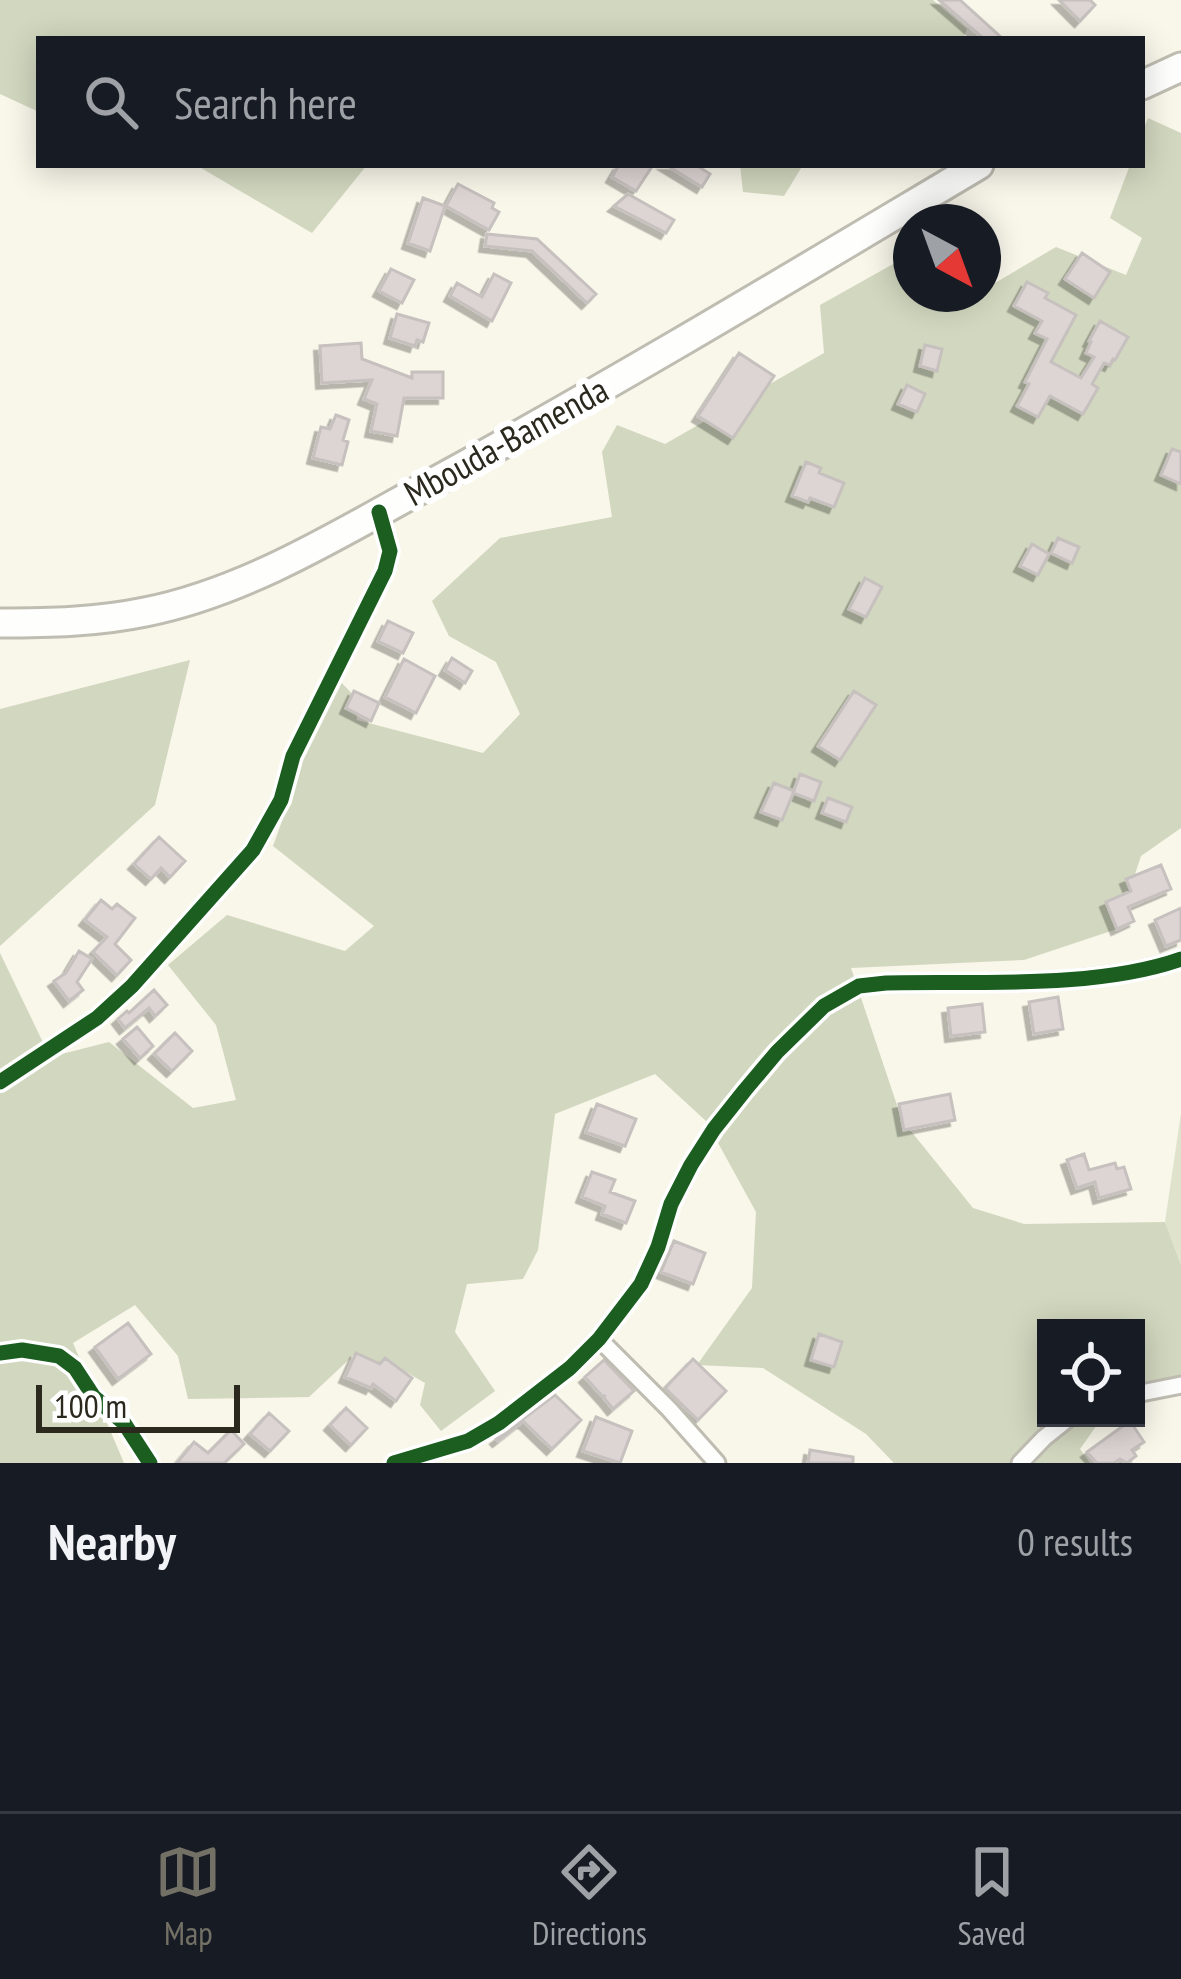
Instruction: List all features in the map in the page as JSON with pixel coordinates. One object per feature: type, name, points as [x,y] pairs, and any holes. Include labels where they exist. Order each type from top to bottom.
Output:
[{"type":"highway","points":[[1145,85],[1181,67]]},
{"type":"highway","name":"Mbouda-Bamenda","points":[[0,623],[66,623],[147,612],[259,573],[379,512],[620,377],[974,168]]},
{"type":"street","points":[[0,1082],[97,1018],[132,986],[264,835],[281,800],[293,756],[385,571],[390,550],[379,512]]},
{"type":"street","points":[[394,1463],[468,1441],[499,1423],[598,1340],[641,1284],[671,1204],[714,1129],[777,1052],[840,994],[886,983],[1070,979],[1181,959]]},
{"type":"street","points":[[598,1340],[716,1463]]},
{"type":"street","points":[[0,1353],[22,1350],[59,1356],[124,1423],[150,1463]]},
{"type":"street","points":[[1145,1392],[1181,1385]]},
{"type":"street","points":[[1020,1463],[1058,1427]]},
{"type":"green space","points":[[0,0],[933,0],[967,29],[964,36],[36,36],[36,111],[0,94]]},
{"type":"green space","points":[[1148,118],[1181,133],[1181,828],[1141,856],[1117,929],[1024,960],[851,968],[902,1120],[973,1208],[1024,1224],[1165,1222],[1181,1265],[1181,1385],[1145,1398],[1145,1319],[1037,1319],[1037,1427],[1096,1427],[1080,1449],[1090,1463],[894,1463],[866,1434],[763,1368],[697,1365],[752,1288],[756,1212],[706,1121],[655,1074],[555,1114],[538,1250],[523,1279],[467,1284],[455,1332],[495,1391],[441,1431],[420,1405],[425,1383],[394,1365],[384,1377],[356,1353],[309,1397],[188,1399],[178,1356],[135,1305],[73,1343],[124,1463],[0,1463],[0,953],[50,1057],[109,1042],[193,1108],[236,1100],[216,1025],[168,965],[227,915],[345,951],[374,926],[273,846],[303,748],[340,681],[356,698],[357,720],[483,753],[520,714],[496,662],[449,636],[432,601],[500,538],[612,517],[602,452],[617,425],[665,444],[824,353],[820,305],[893,264],[893,312],[1001,312],[1001,279],[1056,247],[1126,275],[1142,238],[1110,218],[1129,168],[1145,168]]},
{"type":"green space","points":[[201,168],[365,168],[312,233]]},
{"type":"green space","points":[[740,168],[801,168],[784,196],[743,192]]},
{"type":"green space","points":[[190,660],[155,805],[0,946],[0,709]]},
{"type":"green space","points":[[1181,1113],[1181,1265],[1165,1222]]},
{"type":"building","points":[[939,0],[960,0],[1000,36],[981,36]]},
{"type":"building","points":[[1059,0],[1090,0],[1095,5],[1080,21]]},
{"type":"building","points":[[617,168],[651,168],[636,191],[612,177]]},
{"type":"building","points":[[671,168],[701,168],[710,174],[702,187]]},
{"type":"building","points":[[458,184],[494,203],[492,208],[499,212],[489,230],[446,206]]},
{"type":"building","points":[[628,194],[674,220],[666,233],[614,206]]},
{"type":"building","points":[[423,198],[445,206],[430,251],[408,243]]},
{"type":"building","points":[[487,234],[537,239],[596,294],[587,303],[532,251],[485,246]]},
{"type":"building","points":[[1082,253],[1110,272],[1094,298],[1065,279]]},
{"type":"building","points":[[391,269],[414,280],[402,303],[379,291]]},
{"type":"building","points":[[494,274],[511,283],[492,321],[450,296],[457,283],[482,297]]},
{"type":"building","points":[[1027,282],[1076,315],[1051,362],[1081,378],[1094,357],[1086,353],[1100,321],[1128,337],[1115,360],[1104,363],[1092,384],[1098,388],[1083,414],[1050,396],[1038,417],[1017,406],[1047,339],[1035,333],[1042,321],[1014,306]]},
{"type":"building","points":[[397,314],[429,323],[423,342],[417,340],[415,346],[390,338]]},
{"type":"building","points":[[361,343],[362,359],[412,378],[412,372],[443,372],[443,398],[404,398],[397,436],[371,431],[377,404],[364,399],[372,380],[322,383],[320,346]]},
{"type":"building","points":[[925,345],[942,349],[937,371],[920,366]]},
{"type":"building","points":[[739,353],[774,376],[733,438],[698,416]]},
{"type":"building","points":[[907,385],[925,394],[917,412],[898,404]]},
{"type":"building","points":[[336,415],[349,420],[342,465],[313,458],[321,427],[330,429]]},
{"type":"building","points":[[1172,449],[1181,452],[1181,484],[1161,475]]},
{"type":"building","points":[[806,462],[844,483],[834,507],[792,496]]},
{"type":"building","points":[[1058,538],[1079,547],[1072,563],[1051,553]]},
{"type":"building","points":[[1032,544],[1049,554],[1038,575],[1020,566]]},
{"type":"building","points":[[865,578],[882,587],[866,617],[849,609]]},
{"type":"building","points":[[388,621],[413,633],[403,653],[378,641]]},
{"type":"building","points":[[452,658],[472,671],[465,683],[445,670]]},
{"type":"building","points":[[404,659],[435,676],[416,713],[385,697]]},
{"type":"building","points":[[354,691],[379,703],[371,721],[346,708]]},
{"type":"building","points":[[854,691],[876,705],[840,760],[818,746]]},
{"type":"building","points":[[800,774],[821,782],[814,801],[793,793]]},
{"type":"building","points":[[774,783],[794,791],[782,820],[761,812]]},
{"type":"building","points":[[828,798],[852,807],[846,822],[822,813]]},
{"type":"building","points":[[159,837],[185,861],[170,877],[161,868],[151,879],[134,864]]},
{"type":"building","points":[[1161,865],[1171,889],[1128,907],[1134,921],[1117,929],[1106,902],[1131,891],[1126,879]]},
{"type":"building","points":[[101,900],[112,909],[117,904],[135,918],[115,944],[131,960],[117,975],[93,952],[107,937],[85,920]]},
{"type":"building","points":[[1181,908],[1181,940],[1166,946],[1155,920]]},
{"type":"building","points":[[79,951],[92,959],[77,982],[83,990],[69,1001],[54,981],[66,973]]},
{"type":"building","points":[[154,990],[167,1005],[155,1016],[149,1008],[125,1028],[118,1019]]},
{"type":"building","points":[[1058,997],[1063,1029],[1034,1034],[1029,1002]]},
{"type":"building","points":[[982,1004],[985,1032],[951,1036],[948,1008]]},
{"type":"building","points":[[137,1027],[153,1046],[140,1058],[123,1039]]},
{"type":"building","points":[[175,1033],[192,1051],[172,1071],[154,1054]]},
{"type":"building","points":[[950,1094],[955,1120],[904,1130],[899,1104]]},
{"type":"building","points":[[597,1104],[636,1119],[625,1146],[586,1132]]},
{"type":"building","points":[[1084,1154],[1089,1170],[1115,1163],[1117,1169],[1124,1167],[1131,1189],[1099,1198],[1095,1182],[1077,1188],[1067,1160]]},
{"type":"building","points":[[592,1172],[615,1180],[610,1192],[635,1201],[626,1223],[602,1214],[605,1206],[582,1197]]},
{"type":"building","points":[[674,1241],[705,1253],[693,1284],[661,1272]]},
{"type":"building","points":[[128,1323],[151,1354],[118,1379],[95,1347]]},
{"type":"building","points":[[819,1334],[842,1342],[834,1367],[811,1360]]},
{"type":"building","points":[[356,1353],[380,1364],[385,1358],[412,1378],[396,1401],[373,1384],[371,1388],[345,1377]]},
{"type":"building","points":[[693,1359],[726,1391],[698,1420],[665,1388]]},
{"type":"building","points":[[604,1360],[634,1391],[613,1409],[585,1377]]},
{"type":"building","points":[[555,1395],[581,1420],[552,1449],[523,1421],[496,1439]]},
{"type":"building","points":[[346,1408],[367,1428],[351,1445],[330,1425]]},
{"type":"building","points":[[269,1413],[289,1431],[270,1451],[250,1434]]},
{"type":"building","points":[[596,1417],[632,1431],[620,1463],[583,1451]]},
{"type":"building","points":[[1122,1427],[1134,1427],[1144,1442],[1132,1450],[1136,1456],[1127,1463],[1120,1459],[1097,1463],[1087,1452]]},
{"type":"building","points":[[231,1430],[244,1444],[224,1463],[177,1463],[194,1442],[208,1453]]},
{"type":"building","points":[[810,1450],[853,1457],[853,1463],[808,1463]]},
{"type":"cycle path","points":[[0,1082],[97,1018],[132,986],[253,850],[281,800],[293,756],[385,571],[390,551],[379,512]]},
{"type":"cycle path","points":[[394,1463],[468,1441],[499,1423],[599,1339],[641,1284],[671,1204],[714,1129],[777,1052],[824,1006],[859,986],[1074,979],[1148,969],[1181,959]]},
{"type":"cycle path","points":[[0,1353],[22,1350],[59,1356],[124,1423],[150,1463]]}]
